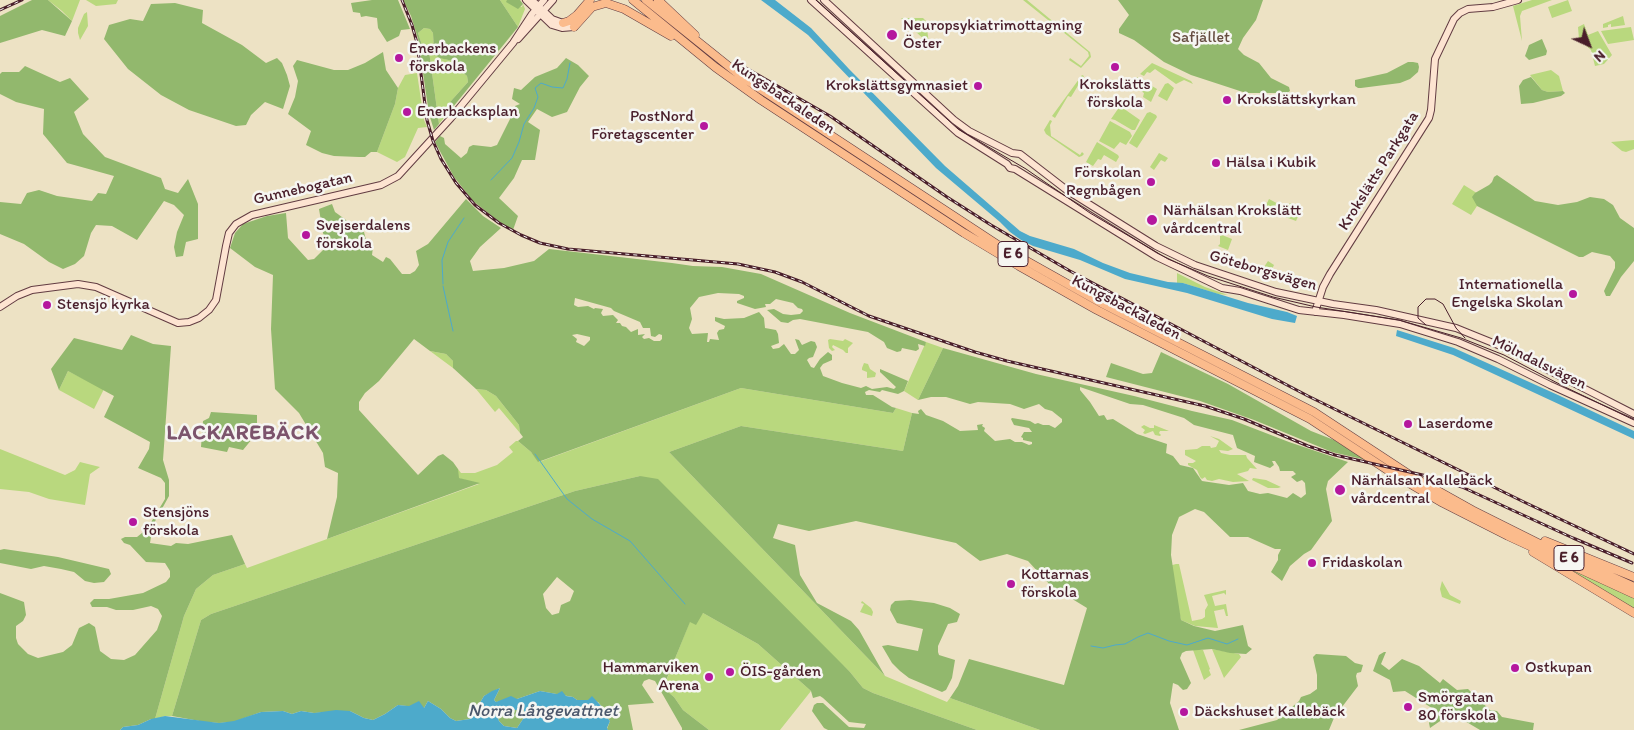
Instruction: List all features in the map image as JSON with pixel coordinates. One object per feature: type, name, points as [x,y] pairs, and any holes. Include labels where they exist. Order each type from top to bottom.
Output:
[{"type":"highway","points":[[561,22],[569,21],[577,16],[590,0]]},
{"type":"highway","name":"Kungsbackaleden","points":[[633,0],[715,67],[768,104],[964,233],[1019,266],[1097,310],[1310,419],[1409,484],[1508,536],[1634,594]]},
{"type":"highway","name":"Kungsbackaleden","points":[[646,0],[719,60],[775,100],[998,245],[1088,296],[1314,412],[1429,487],[1505,527],[1634,587]]},
{"type":"highway","points":[[658,0],[719,60]]},
{"type":"highway","points":[[574,27],[592,7],[606,3],[624,9],[687,44]]},
{"type":"highway","points":[[1505,527],[1533,536],[1634,577]]},
{"type":"highway","points":[[1508,536],[1634,613]]},
{"type":"main road","points":[[526,0],[552,25],[574,27]]},
{"type":"main road","points":[[532,0],[539,11],[561,22]]},
{"type":"main road","name":"Gunnebogatan","points":[[0,307],[17,296],[32,290],[78,284],[96,287],[178,323],[189,322],[199,318],[209,310],[216,300],[226,246],[230,233],[236,224],[252,215],[381,185],[396,178],[451,118],[513,43],[524,34],[544,0]]},
{"type":"main road","name":"Göteborgsvägen","points":[[811,0],[948,126],[967,140],[1132,242],[1187,272],[1222,288],[1299,310],[1374,319],[1430,333]]},
{"type":"main road","name":"Göteborgsvägen","points":[[824,0],[954,120],[980,137],[1012,153],[1017,153],[1097,210],[1138,236],[1179,258],[1233,279],[1276,292],[1437,323]]},
{"type":"main road","name":"Krokslätts Parkgata","points":[[1315,312],[1323,287],[1330,274],[1429,118],[1435,59],[1454,19],[1468,9],[1493,7],[1518,0]]},
{"type":"main road","points":[[552,1],[552,12],[561,22]]},
{"type":"main road","name":"Gunnebogatan","points":[[539,11],[552,1]]},
{"type":"main road","points":[[1007,164],[1007,158],[1012,153]]},
{"type":"main road","points":[[1015,169],[1022,164],[1022,157]]},
{"type":"main road","name":"Mölndalsvägen","points":[[1437,323],[1456,328],[1502,347],[1634,414]]},
{"type":"main road","name":"Mölndalsvägen","points":[[1430,333],[1483,352],[1564,392],[1634,423]]},
{"type":"green space","points":[[32,0],[48,0],[72,21],[65,36],[42,30],[0,43],[0,16]]},
{"type":"green space","points":[[48,0],[80,0],[72,21]]},
{"type":"green space","points":[[86,0],[118,0],[116,4],[96,6]]},
{"type":"green space","points":[[372,0],[398,0],[410,29],[401,30],[399,36],[387,42],[378,28],[377,18],[361,17],[360,13],[353,12],[351,3]]},
{"type":"green space","points":[[403,0],[500,0],[518,27],[453,107],[450,104],[451,101],[468,82],[467,76],[461,71],[458,62],[439,58],[434,53],[433,33],[430,29],[424,28],[418,33],[422,45],[429,51],[439,124],[434,130],[429,114],[418,39],[411,16]]},
{"type":"green space","points":[[500,0],[507,0],[507,2],[522,7],[523,4],[525,9],[518,27]]},
{"type":"green space","points":[[507,0],[520,0],[523,4],[518,9],[506,2]]},
{"type":"green space","points":[[1023,0],[1027,0],[1090,52],[1091,57],[1081,68],[1069,60],[1070,58],[1081,66],[1089,56],[1088,52]]},
{"type":"green space","name":"Safjället","points":[[1118,0],[1263,0],[1256,20],[1243,38],[1238,49],[1244,55],[1259,63],[1271,78],[1289,87],[1290,91],[1287,93],[1246,93],[1191,75],[1164,62],[1134,40],[1119,33],[1119,29],[1129,15]]},
{"type":"green space","points":[[1532,0],[1552,0],[1522,11],[1520,16],[1522,41],[1513,6]]},
{"type":"green space","points":[[1568,0],[1572,11],[1552,18],[1548,7]]},
{"type":"green space","points":[[175,3],[203,10],[202,23],[242,45],[266,63],[277,58],[282,63],[290,86],[283,109],[265,102],[251,115],[246,125],[236,126],[189,110],[161,95],[128,69],[104,39],[109,25],[130,19],[143,21],[151,4]]},
{"type":"green space","points":[[87,12],[88,26],[80,40],[78,28],[84,14]]},
{"type":"green space","points":[[1623,16],[1625,25],[1611,27],[1611,24],[1603,28],[1603,24]]},
{"type":"green space","points":[[901,18],[923,18],[926,21],[929,44]]},
{"type":"green space","points":[[1584,24],[1588,35],[1598,31],[1612,55],[1604,64],[1595,66],[1591,50],[1579,39],[1578,27]]},
{"type":"green space","points":[[1631,27],[1634,40],[1608,44],[1601,31]]},
{"type":"green space","points":[[424,28],[430,29],[433,33],[434,53],[440,58],[458,62],[461,71],[467,76],[468,82],[451,101],[453,107],[439,124],[429,51],[422,45],[418,33]]},
{"type":"green space","points":[[1542,39],[1547,51],[1546,55],[1529,60],[1525,56],[1529,45]]},
{"type":"green space","points":[[383,52],[386,70],[398,88],[395,104],[377,152],[371,152],[365,157],[334,156],[322,153],[306,145],[311,131],[288,114],[295,97],[298,81],[293,66],[297,60],[334,70],[348,70],[365,63]]},
{"type":"green space","points":[[566,58],[578,65],[589,76],[580,87],[567,112],[552,117],[537,109],[528,122],[540,130],[535,160],[522,160],[514,178],[499,198],[518,216],[513,230],[502,224],[473,201],[454,177],[435,142],[440,136],[444,138],[445,144],[461,158],[467,153],[469,147],[473,145],[491,147],[497,145],[515,106],[520,104],[512,99],[514,88],[521,90],[535,77],[557,68]]},
{"type":"green space","points":[[1408,62],[1418,63],[1419,67],[1418,72],[1410,79],[1400,83],[1361,88],[1355,86],[1355,80],[1387,73]]},
{"type":"green space","points":[[1152,63],[1191,81],[1193,84],[1184,80],[1176,84],[1155,69],[1150,73],[1147,72],[1144,76],[1140,74]]},
{"type":"green space","points":[[25,66],[60,82],[70,78],[89,99],[74,112],[83,134],[105,157],[161,178],[165,189],[178,193],[188,179],[198,204],[198,239],[186,242],[183,256],[176,257],[174,247],[177,232],[184,215],[174,205],[164,201],[137,240],[112,226],[96,225],[91,233],[84,256],[75,264],[63,269],[49,262],[24,244],[0,234],[0,202],[21,204],[27,193],[39,190],[57,196],[92,201],[98,193],[106,194],[114,176],[67,163],[43,134],[44,109],[16,102],[0,94],[0,74],[2,72],[19,72]]},
{"type":"green space","points":[[1551,70],[1559,76],[1563,91],[1548,92],[1542,90],[1530,75]]},
{"type":"green space","name":"Enerbacksplan","points":[[417,73],[424,120],[427,127],[418,128],[405,157],[397,162],[377,152],[395,104],[398,88],[405,75]]},
{"type":"green space","points":[[1082,75],[1084,76],[1071,97],[1068,96],[1055,118],[1052,116]]},
{"type":"green space","points":[[1137,77],[1157,89],[1151,102],[1143,97],[1144,93],[1135,87],[1133,90],[1130,88]]},
{"type":"green space","points":[[1531,77],[1542,90],[1548,92],[1563,91],[1565,93],[1561,96],[1533,103],[1521,104],[1519,86],[1523,80]]},
{"type":"green space","points":[[1168,83],[1174,88],[1167,101],[1158,96],[1165,84]]},
{"type":"green space","points":[[1120,106],[1140,120],[1135,130],[1111,119]]},
{"type":"green space","points":[[1150,112],[1157,117],[1137,148],[1129,143],[1147,113]]},
{"type":"green space","points":[[1050,120],[1052,121],[1050,125],[1051,136],[1080,155],[1082,152],[1084,154],[1082,156],[1079,157],[1046,134],[1044,130]]},
{"type":"green space","points":[[1110,121],[1130,132],[1132,136],[1126,145],[1120,142],[1114,149],[1099,141]]},
{"type":"green space","points":[[1634,140],[1634,149],[1626,152],[1611,142]]},
{"type":"green space","points":[[1097,142],[1118,155],[1119,157],[1116,162],[1104,155],[1093,166],[1086,162]]},
{"type":"green space","points":[[1159,153],[1168,158],[1165,162],[1161,160],[1154,170],[1150,167]]},
{"type":"green space","points":[[1497,175],[1535,201],[1558,205],[1577,202],[1590,197],[1604,199],[1613,205],[1620,218],[1634,228],[1634,261],[1621,277],[1610,296],[1606,296],[1604,291],[1615,268],[1615,262],[1610,256],[1592,252],[1579,257],[1477,206],[1472,197],[1475,193],[1489,185]]},
{"type":"green space","points":[[1464,185],[1483,197],[1471,215],[1452,204]]},
{"type":"green space","points":[[466,199],[483,216],[501,228],[480,247],[470,261],[473,271],[504,268],[534,261],[549,249],[693,266],[722,267],[761,274],[850,313],[926,342],[925,346],[918,344],[919,349],[916,351],[902,348],[901,351],[897,352],[887,348],[884,342],[868,332],[800,319],[788,323],[781,322],[767,310],[774,309],[783,314],[791,315],[800,314],[803,311],[802,309],[793,303],[776,299],[770,304],[765,304],[766,307],[755,309],[737,303],[737,301],[744,298],[744,296],[739,294],[718,293],[699,297],[690,308],[692,319],[689,328],[692,334],[708,333],[707,342],[710,339],[719,340],[717,333],[719,330],[724,329],[725,326],[715,321],[715,317],[724,319],[744,318],[759,312],[764,318],[765,328],[776,330],[778,334],[779,343],[771,346],[773,349],[779,348],[784,344],[791,354],[795,354],[799,350],[795,339],[799,340],[802,345],[811,341],[815,342],[817,347],[813,357],[807,360],[811,367],[814,368],[828,352],[832,355],[832,360],[823,364],[820,368],[823,376],[861,388],[866,386],[872,389],[887,387],[894,389],[896,387],[880,372],[880,369],[908,381],[904,391],[898,394],[882,390],[880,392],[869,390],[865,392],[866,395],[873,395],[896,408],[893,413],[741,388],[538,462],[531,452],[518,441],[523,437],[520,433],[519,425],[496,396],[486,390],[476,389],[453,368],[453,361],[446,354],[430,351],[414,339],[379,381],[365,393],[359,402],[359,410],[418,475],[438,456],[443,454],[458,469],[459,478],[480,483],[327,539],[337,497],[338,473],[325,467],[323,453],[299,413],[275,389],[271,329],[273,275],[255,267],[230,248],[235,233],[243,224],[267,216],[286,213],[288,238],[308,260],[314,259],[328,245],[323,233],[319,209],[332,204],[335,212],[346,220],[353,229],[364,232],[366,240],[373,247],[372,255],[383,262],[386,257],[390,259],[402,274],[410,274],[415,271],[419,265],[416,251],[428,244]],"holes":[[[575,298],[611,308],[640,322],[643,328],[650,328],[651,336],[662,335],[662,339],[660,341],[654,341],[649,338],[644,339],[642,337],[645,334],[638,335],[638,329],[631,332],[620,323],[616,323],[618,320],[613,315],[603,316],[601,313],[603,309],[574,305]],[[577,334],[590,337],[590,340],[584,346],[576,342],[577,339],[572,335]]]},
{"type":"green space","points":[[1269,199],[1286,208],[1290,203],[1302,208],[1296,221],[1264,209]]},
{"type":"green space","points":[[1220,236],[1232,239],[1228,250],[1218,246],[1220,244]]},
{"type":"green space","points":[[1268,261],[1274,265],[1269,275],[1261,276],[1252,273],[1254,270],[1264,267]]},
{"type":"green space","points":[[1177,273],[1205,287],[1228,295],[1177,283]]},
{"type":"green space","points":[[131,335],[153,344],[171,346],[163,460],[169,480],[169,496],[153,525],[150,543],[171,546],[176,543],[188,544],[232,535],[245,564],[213,575],[196,589],[184,616],[155,719],[138,725],[123,727],[120,730],[0,730],[0,593],[24,602],[26,615],[23,621],[16,626],[16,638],[18,644],[28,654],[38,658],[63,652],[72,645],[79,628],[89,623],[95,627],[100,651],[111,659],[124,660],[135,655],[157,630],[162,616],[158,609],[151,606],[133,610],[116,610],[107,607],[92,607],[90,603],[94,599],[109,599],[143,593],[166,582],[170,577],[170,571],[165,563],[146,562],[130,545],[124,543],[121,539],[137,537],[147,529],[165,499],[165,483],[161,478],[138,468],[149,449],[150,442],[104,417],[114,396],[68,371],[59,390],[51,369],[74,338],[122,350]]},
{"type":"green space","points":[[845,339],[853,343],[848,348],[848,353],[833,345],[832,347],[835,350],[832,351],[829,348],[828,340],[843,341]]},
{"type":"green space","points":[[926,342],[943,348],[918,400],[904,391]]},
{"type":"green space","points":[[943,348],[1036,374],[1232,420],[1348,462],[1328,481],[1326,489],[1332,521],[1311,550],[1290,566],[1282,581],[1271,572],[1278,560],[1281,549],[1275,549],[1248,537],[1230,537],[1204,512],[1195,509],[1179,517],[1172,535],[1171,555],[1181,620],[1194,626],[1215,631],[1243,625],[1248,646],[1252,649],[1246,654],[1212,649],[1182,653],[1180,658],[1191,683],[1187,689],[1183,690],[1173,683],[1170,703],[1179,730],[1040,730],[950,698],[958,686],[969,659],[1064,685],[1087,608],[1051,586],[1028,561],[1007,554],[980,561],[956,543],[856,521],[809,531],[778,524],[773,538],[795,545],[800,575],[817,603],[851,621],[859,630],[885,676],[669,452],[741,426],[903,451],[912,413],[919,414],[918,411],[921,409],[926,415],[943,421],[960,431],[978,430],[977,425],[983,424],[984,431],[995,441],[1010,439],[1029,445],[1032,442],[1023,440],[1021,437],[1024,432],[1032,432],[1029,428],[1014,425],[1012,418],[1030,421],[1035,424],[1049,425],[1055,428],[1062,422],[1062,419],[1052,411],[1045,409],[1039,404],[1024,409],[1010,404],[978,402],[970,404],[946,397],[931,397],[918,400]],"holes":[[[1080,387],[1130,404],[1143,405],[1184,418],[1194,425],[1233,435],[1237,448],[1255,456],[1254,462],[1270,468],[1274,465],[1272,461],[1275,461],[1280,471],[1293,471],[1296,474],[1291,477],[1297,482],[1302,480],[1305,483],[1306,494],[1301,498],[1293,493],[1287,498],[1268,493],[1260,494],[1248,491],[1243,483],[1229,485],[1202,481],[1193,468],[1180,465],[1173,456],[1166,453],[1167,444],[1137,434],[1113,419],[1107,420],[1104,415],[1099,416],[1080,390]]]},
{"type":"green space","points":[[430,351],[446,354],[453,361],[453,368]]},
{"type":"green space","points":[[1161,352],[1228,384],[1311,431],[1334,440],[1366,460],[1332,452],[1254,420],[1200,401],[1106,377],[1111,363],[1143,374],[1152,373]]},
{"type":"green space","points":[[864,363],[868,364],[870,369],[876,373],[875,377],[867,378],[867,372],[862,370]]},
{"type":"green space","points":[[68,371],[104,389],[94,409],[59,390]]},
{"type":"green space","points":[[741,388],[893,413],[896,408],[912,413],[903,451],[741,426],[669,452],[885,676],[947,702],[950,698],[1040,730],[977,730],[863,688],[850,672],[640,476],[575,491],[211,614],[201,620],[172,716],[155,719],[184,616],[196,589],[213,575],[245,564],[247,568],[479,484],[458,478],[458,469],[461,473],[475,473],[497,465],[513,452],[509,447],[516,441],[531,452],[539,462]]},
{"type":"green space","points":[[476,389],[486,390],[496,396],[519,425],[520,433],[499,408],[495,412]]},
{"type":"green space","points":[[211,412],[257,415],[257,433],[243,450],[229,447],[227,452],[201,447],[203,421],[209,418]]},
{"type":"green space","points":[[1144,425],[1154,428],[1154,425],[1169,431],[1160,431],[1160,436],[1155,435],[1153,431],[1145,434],[1143,433],[1145,430],[1141,427]]},
{"type":"green space","points":[[1210,436],[1219,439],[1233,449],[1228,451],[1219,450],[1221,453],[1246,455],[1257,469],[1250,468],[1248,471],[1237,474],[1249,481],[1233,482],[1219,479],[1212,481],[1207,480],[1205,477],[1202,479],[1197,470],[1188,465],[1188,463],[1196,461],[1185,455],[1185,450],[1197,449],[1202,446],[1216,447],[1219,441]]},
{"type":"green space","points":[[0,449],[65,475],[75,470],[80,462],[100,467],[90,474],[85,505],[49,499],[29,492],[0,489]]},
{"type":"green space","points":[[640,476],[658,479],[850,672],[863,688],[977,730],[828,730],[824,728],[812,711],[817,703],[823,703],[849,727],[864,728],[866,724],[849,722],[820,696],[813,698],[811,691],[758,644],[703,613],[696,625],[690,622],[663,688],[674,697],[683,710],[709,730],[682,730],[655,681],[649,679],[644,681],[642,685],[654,703],[628,705],[633,730],[608,730],[610,721],[598,702],[577,700],[573,697],[540,691],[517,699],[496,702],[494,700],[500,688],[484,696],[470,719],[456,721],[428,701],[424,708],[398,705],[373,720],[350,711],[314,713],[301,711],[292,714],[283,711],[261,712],[234,722],[219,723],[172,716],[201,620],[211,614],[575,491]],"holes":[[[557,577],[574,591],[570,601],[561,605],[559,613],[552,615],[546,608],[543,594]]]},
{"type":"green space","points":[[1253,478],[1266,480],[1281,487],[1268,488],[1252,480]]},
{"type":"green space","points":[[0,550],[58,557],[109,569],[111,574],[104,582],[94,583],[85,581],[74,572],[61,569],[44,566],[31,569],[0,563]]},
{"type":"green space","points":[[1555,562],[1634,598],[1634,610]]},
{"type":"green space","points":[[1179,564],[1192,621],[1205,617],[1205,610],[1208,605],[1204,595],[1226,590],[1226,595],[1224,593],[1212,596],[1215,606],[1226,604],[1228,616],[1226,616],[1224,609],[1214,611],[1218,628],[1195,626],[1181,620],[1169,566]]},
{"type":"green space","points":[[1442,581],[1450,595],[1461,601],[1460,604],[1442,597],[1440,589]]},
{"type":"green space","points":[[910,600],[934,603],[950,608],[960,614],[957,622],[948,624],[938,646],[939,655],[955,660],[952,678],[946,690],[942,692],[909,678],[892,663],[882,646],[888,645],[918,651],[923,629],[897,623],[890,610],[891,605],[895,601]]},
{"type":"green space","points":[[862,601],[871,608],[872,616],[860,612],[864,604],[861,603]]},
{"type":"green space","name":"ÖIS-gården","points":[[703,613],[758,644],[811,691],[780,730],[709,730],[683,710],[674,697],[663,689],[690,621]]},
{"type":"green space","points":[[1212,649],[1239,654],[1241,657],[1224,678]]},
{"type":"green space","points":[[1193,650],[1203,650],[1210,669],[1211,675],[1204,680]]},
{"type":"green space","points":[[1386,652],[1381,664],[1389,670],[1402,659],[1419,666],[1440,683],[1443,679],[1457,690],[1468,689],[1490,710],[1497,711],[1502,717],[1534,723],[1533,730],[1480,730],[1453,714],[1430,728],[1429,723],[1435,710],[1405,691],[1393,692],[1390,680],[1373,671],[1379,655]]},
{"type":"green space","points":[[1316,654],[1346,656],[1355,663],[1363,665],[1361,672],[1357,673],[1356,676],[1358,686],[1336,713],[1329,730],[1239,730],[1277,720],[1299,701],[1301,697],[1317,689],[1317,675],[1313,657]]},
{"type":"green space","points":[[513,708],[515,710],[524,710],[525,716],[517,728],[504,726],[499,721],[496,712]]},
{"type":"water","points":[[761,0],[775,0],[811,28],[945,166],[1020,231],[1030,236],[1074,249],[1130,273],[1168,282],[1183,283],[1248,303],[1287,312],[1297,316],[1295,323],[1272,319],[1187,293],[1125,279],[1080,260],[1033,246],[1021,240],[936,168],[808,35]]},
{"type":"water","points":[[1397,330],[1454,348],[1558,395],[1634,431],[1634,439],[1453,355],[1396,336]]},
{"type":"water","name":"Norra Långevattnet","points":[[500,688],[494,700],[496,702],[511,696],[517,699],[540,691],[557,694],[562,691],[566,696],[577,700],[588,700],[592,696],[603,708],[604,714],[610,721],[608,730],[120,730],[123,727],[138,725],[151,719],[165,716],[219,723],[234,721],[261,712],[283,711],[292,714],[301,711],[314,713],[336,710],[350,711],[373,720],[398,705],[409,706],[419,701],[424,708],[428,701],[456,721],[470,719],[484,696]],"holes":[[[513,708],[515,710],[524,710],[525,716],[517,728],[504,726],[499,721],[496,712]]]},
{"type":"waterway","points":[[491,180],[512,158],[524,124],[534,108],[538,97],[535,88],[541,83],[563,88],[570,63]]},
{"type":"waterway","points":[[443,284],[442,260],[448,242],[464,218]]},
{"type":"waterway","points":[[443,286],[453,331]]},
{"type":"waterway","points":[[535,454],[567,499],[592,519],[630,541],[685,604]]},
{"type":"waterway","points":[[1091,646],[1103,648],[1125,644],[1148,633],[1187,645],[1208,638],[1227,644],[1238,639]]},
{"type":"tram line","points":[[816,0],[958,129],[1026,169],[1090,213],[1168,259],[1208,276],[1273,297],[1316,307],[1399,320],[1461,338],[1504,355],[1634,420]]},
{"type":"tram line","points":[[1426,325],[1418,318],[1418,307],[1426,299],[1435,299],[1443,304],[1456,328],[1465,338]]},
{"type":"railway","points":[[0,10],[22,0]]},
{"type":"railway","points":[[402,0],[417,43],[427,120],[441,159],[456,183],[475,205],[499,223],[521,235],[540,243],[568,249],[738,264],[775,272],[802,282],[869,316],[975,352],[1205,406],[1244,419],[1308,446],[1335,455],[1427,476],[1462,487],[1632,563]]},
{"type":"railway","points":[[746,68],[830,116],[947,197],[1070,271],[1308,396],[1634,554]]},
{"type":"place","name":"Neuropsykiatrimottagning Öster","points":[[892,35]]},
{"type":"place","name":"Enerbackens förskola","points":[[399,58]]},
{"type":"place","name":"Krokslätts förskola","points":[[1115,67]]},
{"type":"place","name":"Krokslättsgymnasiet","points":[[978,86]]},
{"type":"place","name":"Krokslättskyrkan","points":[[1227,100]]},
{"type":"place","name":"Enerbacksplan","points":[[407,112]]},
{"type":"place","name":"PostNord Företagscenter","points":[[704,126]]},
{"type":"place","name":"Hälsa i Kubik","points":[[1216,163]]},
{"type":"place","name":"Förskolan Regnbågen","points":[[1151,182]]},
{"type":"place","name":"Närhälsan Krokslätt vårdcentral","points":[[1152,220]]},
{"type":"place","name":"Svejserdalens förskola","points":[[306,235]]},
{"type":"place","name":"Internationella Engelska Skolan","points":[[1573,294]]},
{"type":"place","name":"Stensjö kyrka","points":[[47,305]]},
{"type":"place","name":"Laserdome","points":[[1408,424]]},
{"type":"place","name":"Närhälsan Kallebäck vårdcentral","points":[[1340,490]]},
{"type":"place","name":"Stensjöns förskola","points":[[133,522]]},
{"type":"place","name":"Fridaskolan","points":[[1312,563]]},
{"type":"place","name":"Kottarnas förskola","points":[[1011,584]]},
{"type":"place","name":"Ostkupan","points":[[1515,668]]},
{"type":"place","name":"ÖIS-gården","points":[[730,672]]},
{"type":"place","name":"Hammarviken Arena","points":[[709,677]]},
{"type":"place","name":"Smörgatan 80 förskola","points":[[1408,707]]},
{"type":"place","name":"Däckshuset Kallebäck","points":[[1184,712]]},
{"type":"district","name":"LACKAREBÄCK","points":[[243,434]]}]
